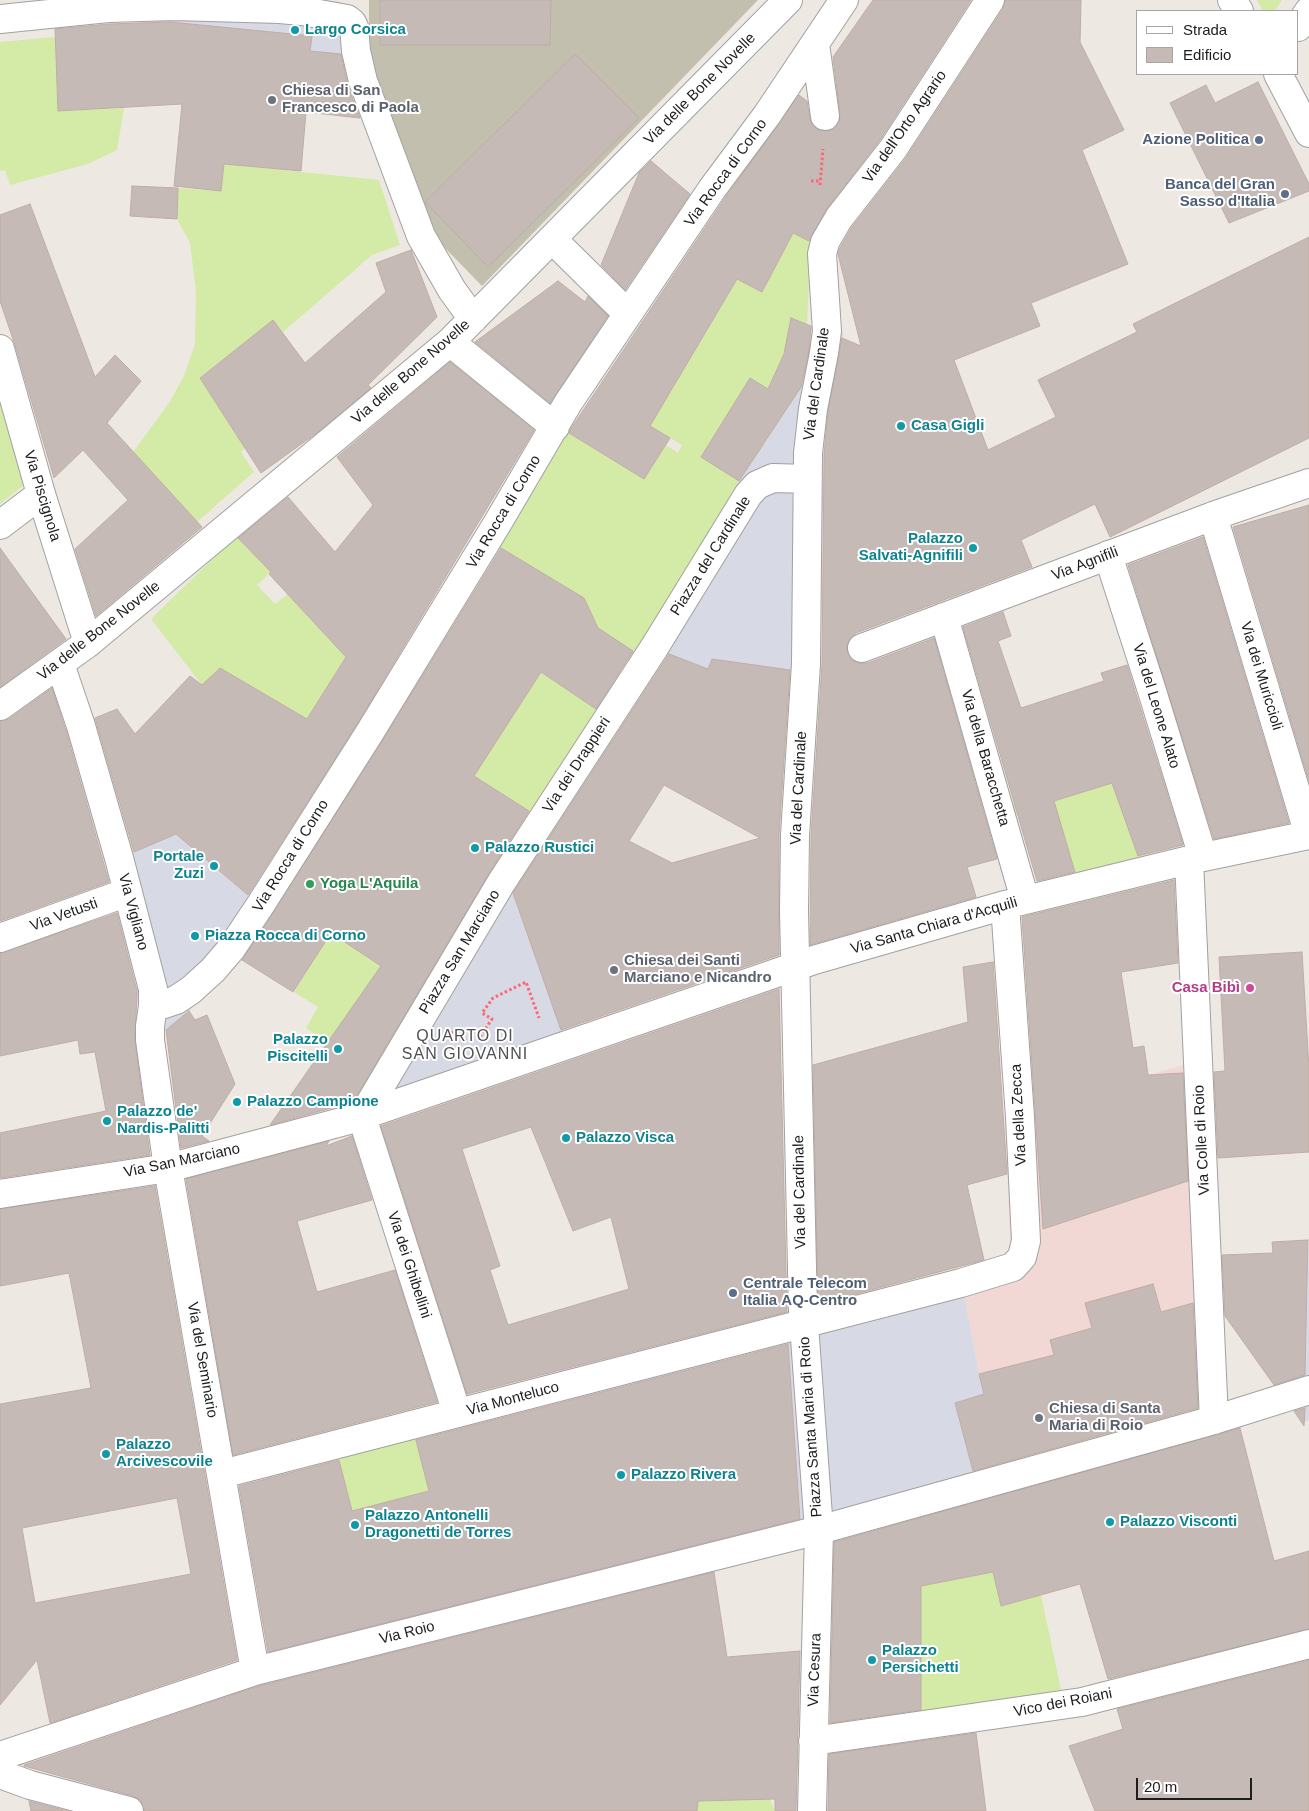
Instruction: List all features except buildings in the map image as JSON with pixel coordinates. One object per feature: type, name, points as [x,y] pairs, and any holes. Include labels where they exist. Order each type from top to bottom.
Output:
[{"type":"street","name":"Via delle Bone Novelle","points":[[0,706],[88,642],[450,342],[788,0]]},
{"type":"street","name":"Via dell'Orto Agrario","points":[[822,254],[826,242],[839,218],[893,148],[990,0]]},
{"type":"street","name":"Via Rocca di Corno","points":[[153,1006],[169,1003],[191,990],[214,970],[231,949],[370,732],[568,403],[712,189],[767,115],[815,44],[840,2]]},
{"type":"street","points":[[0,19],[108,8],[266,4],[342,17],[350,21],[354,27],[356,51],[363,81],[421,236],[452,290],[473,319]]},
{"type":"street","points":[[1299,26],[1309,11]]},
{"type":"street","points":[[815,44],[825,116]]},
{"type":"street","points":[[1282,78],[1309,133]]},
{"type":"street","points":[[552,239],[628,314]]},
{"type":"street","name":"Via del Cardinale","points":[[804,1323],[794,967],[796,834],[806,664],[810,432],[824,353],[826,330],[822,254]]},
{"type":"street","points":[[450,342],[554,427]]},
{"type":"street","name":"Via Piscignola","points":[[0,349],[41,494],[88,642]]},
{"type":"street","name":"Piazza del Cardinale","points":[[654,648],[752,489],[762,482],[774,478],[808,478]]},
{"type":"street","name":"Via Agnifili","points":[[862,648],[1213,516],[1309,483]]},
{"type":"street","points":[[0,525],[41,494]]},
{"type":"street","name":"Via dei Muriccioli","points":[[1213,516],[1309,835]]},
{"type":"street","name":"Via del Leone Alato","points":[[1108,555],[1196,859]]},
{"type":"street","name":"Via della Baracchetta","points":[[944,617],[1015,903]]},
{"type":"street","name":"Via dei Drappieri","points":[[501,883],[654,648]]},
{"type":"street","name":"Via Vigliano","points":[[60,664],[82,726],[153,989],[150,1040],[168,1168]]},
{"type":"street","name":"Via Santa Chiara d'Acquili","points":[[559,1048],[794,967],[1015,903],[1196,859],[1309,835]]},
{"type":"street","name":"Via Colle di Roio","points":[[1196,859],[1214,1420]]},
{"type":"street","name":"Piazza San Marciano","points":[[362,1117],[501,883]]},
{"type":"street","name":"Via Vetusti","points":[[0,938],[128,892]]},
{"type":"street","name":"Via della Zecca","points":[[962,1283],[1013,1266],[1022,1257],[1026,1241],[1020,1117],[1015,903]]},
{"type":"street","points":[[362,1117],[559,1048]]},
{"type":"street","name":"Via San Marciano","points":[[0,1194],[168,1168],[362,1117]]},
{"type":"street","name":"Via dei Ghibellini","points":[[362,1117],[457,1413]]},
{"type":"street","name":"Via del Seminario","points":[[168,1168],[256,1671]]},
{"type":"street","name":"Piazza Santa Maria di Roio","points":[[962,1283],[804,1323],[819,1530],[1214,1420],[1301,1393]]},
{"type":"street","name":"Via Monteluco","points":[[222,1474],[804,1323]]},
{"type":"street","name":"Via Roio","points":[[0,1756],[256,1671],[819,1530]]},
{"type":"street","name":"Via Cesura","points":[[812,1811],[819,1530]]},
{"type":"street","name":"Vico dei Roiani","points":[[813,1742],[1082,1702],[1309,1644]]},
{"type":"street","points":[[0,1774],[30,1785],[129,1811]]},
{"type":"path","points":[[811,181],[820,181]]},
{"type":"path","points":[[467,1080],[472,1051],[492,1019],[482,1013],[493,998],[526,982],[559,1048]]},
{"type":"shaded area","name":"Largo Corsica","points":[[156,0],[325,0],[341,2],[344,55],[310,51],[312,36],[154,23]]},
{"type":"shaded area","points":[[369,0],[758,0],[482,286],[445,248],[429,225],[373,72],[369,50]]},
{"type":"shaded area","points":[[807,325],[843,333],[846,406],[821,416],[823,502],[821,671],[791,671],[713,659],[708,669],[662,652],[646,643],[739,481],[788,407],[800,380]]},
{"type":"shaded area","name":"Piazza Rocca di Corno","points":[[176,834],[249,896],[273,912],[241,959],[189,1011],[156,1038],[143,1041],[135,987],[144,985],[126,855]]},
{"type":"shaded area","points":[[495,879],[513,894],[562,1032],[573,1057],[350,1136],[350,1109]]},
{"type":"shaded area","points":[[1206,1058],[1224,1408],[1123,1433],[1104,1362],[984,1394],[964,1295],[1011,1256],[1005,1119]]},
{"type":"shaded area","points":[[1309,1239],[1309,1420],[1302,1423],[1288,1382],[1306,1363]]},
{"type":"shaded area","points":[[964,1295],[984,1394],[955,1403],[980,1498],[801,1524],[787,1327]]},
{"type":"green space","points":[[1257,0],[1282,0],[1276,10],[1262,10]]},
{"type":"green space","points":[[55,37],[59,111],[124,108],[117,150],[88,164],[10,185],[5,170],[0,171],[0,42]]},
{"type":"green space","points":[[224,164],[379,180],[400,245],[372,255],[283,332],[272,321],[200,377],[245,448],[241,452],[254,472],[197,522],[133,452],[169,403],[184,376],[195,344],[196,292],[190,243],[177,219],[178,188],[221,191]]},
{"type":"green space","points":[[793,233],[811,242],[807,325],[784,354],[768,389],[750,379],[701,457],[739,481],[634,663],[615,651],[598,628],[584,598],[496,545],[562,429],[644,479],[666,445],[678,453],[682,445],[650,426],[737,279],[763,292],[775,265]]},
{"type":"green space","points":[[0,396],[24,485],[0,504]]},
{"type":"green space","points":[[236,536],[271,572],[257,585],[275,604],[288,594],[346,657],[307,719],[220,668],[202,685],[151,619]]},
{"type":"green space","points":[[530,665],[601,712],[536,815],[474,776]]},
{"type":"green space","points":[[1167,765],[1174,792],[1121,807],[1139,858],[1076,875],[1064,834],[1021,814],[1014,815],[1011,804],[1052,792],[1055,801]]},
{"type":"green space","points":[[311,923],[343,924],[336,937],[381,966],[331,1044],[306,1028],[318,1007],[294,992],[329,936]]},
{"type":"green space","points":[[415,1436],[426,1477],[457,1484],[352,1511],[338,1457]]},
{"type":"green space","points":[[993,1572],[1001,1606],[1041,1595],[1061,1690],[921,1714],[921,1586]]},
{"type":"green space","points":[[772,1794],[771,1802],[775,1811],[697,1811],[698,1801]]},
{"type":"place","name":"Largo Corsica","points":[[295,30]]},
{"type":"place","name":"Chiesa di San Francesco di Paola","points":[[272,100]]},
{"type":"place","name":"Azione Politica","points":[[1259,140]]},
{"type":"place","name":"Banca del Gran Sasso d'Italia","points":[[1285,194]]},
{"type":"place","name":"Casa Gigli","points":[[901,426]]},
{"type":"place","name":"Palazzo Salvati-Agnifili","points":[[973,548]]},
{"type":"place","name":"Palazzo Rustici","points":[[475,848]]},
{"type":"place","name":"Portale Zuzi","points":[[214,866]]},
{"type":"place","name":"Yoga L'Aquila","points":[[310,884]]},
{"type":"place","name":"Piazza Rocca di Corno","points":[[195,936]]},
{"type":"place","name":"Chiesa dei Santi Marciano e Nicandro","points":[[614,970]]},
{"type":"place","name":"Casa Bibì","points":[[1250,988]]},
{"type":"place","name":"Palazzo Piscitelli","points":[[338,1049]]},
{"type":"place","name":"Palazzo Campione","points":[[237,1102]]},
{"type":"place","name":"Palazzo de' Nardis-Palitti","points":[[107,1121]]},
{"type":"place","name":"Palazzo Visca","points":[[566,1138]]},
{"type":"place","name":"Centrale Telecom Italia AQ-Centro","points":[[733,1293]]},
{"type":"place","name":"Chiesa di Santa Maria di Roio","points":[[1039,1418]]},
{"type":"place","name":"Palazzo Arcivescovile","points":[[106,1454]]},
{"type":"place","name":"Palazzo Rivera","points":[[621,1475]]},
{"type":"place","name":"Palazzo Visconti","points":[[1110,1522]]},
{"type":"place","name":"Palazzo Antonelli Dragonetti de Torres","points":[[355,1525]]},
{"type":"place","name":"Palazzo Persichetti","points":[[872,1660]]},
{"type":"district","name":"QUARTO DI SAN GIOVANNI","points":[[465,1046]]}]
